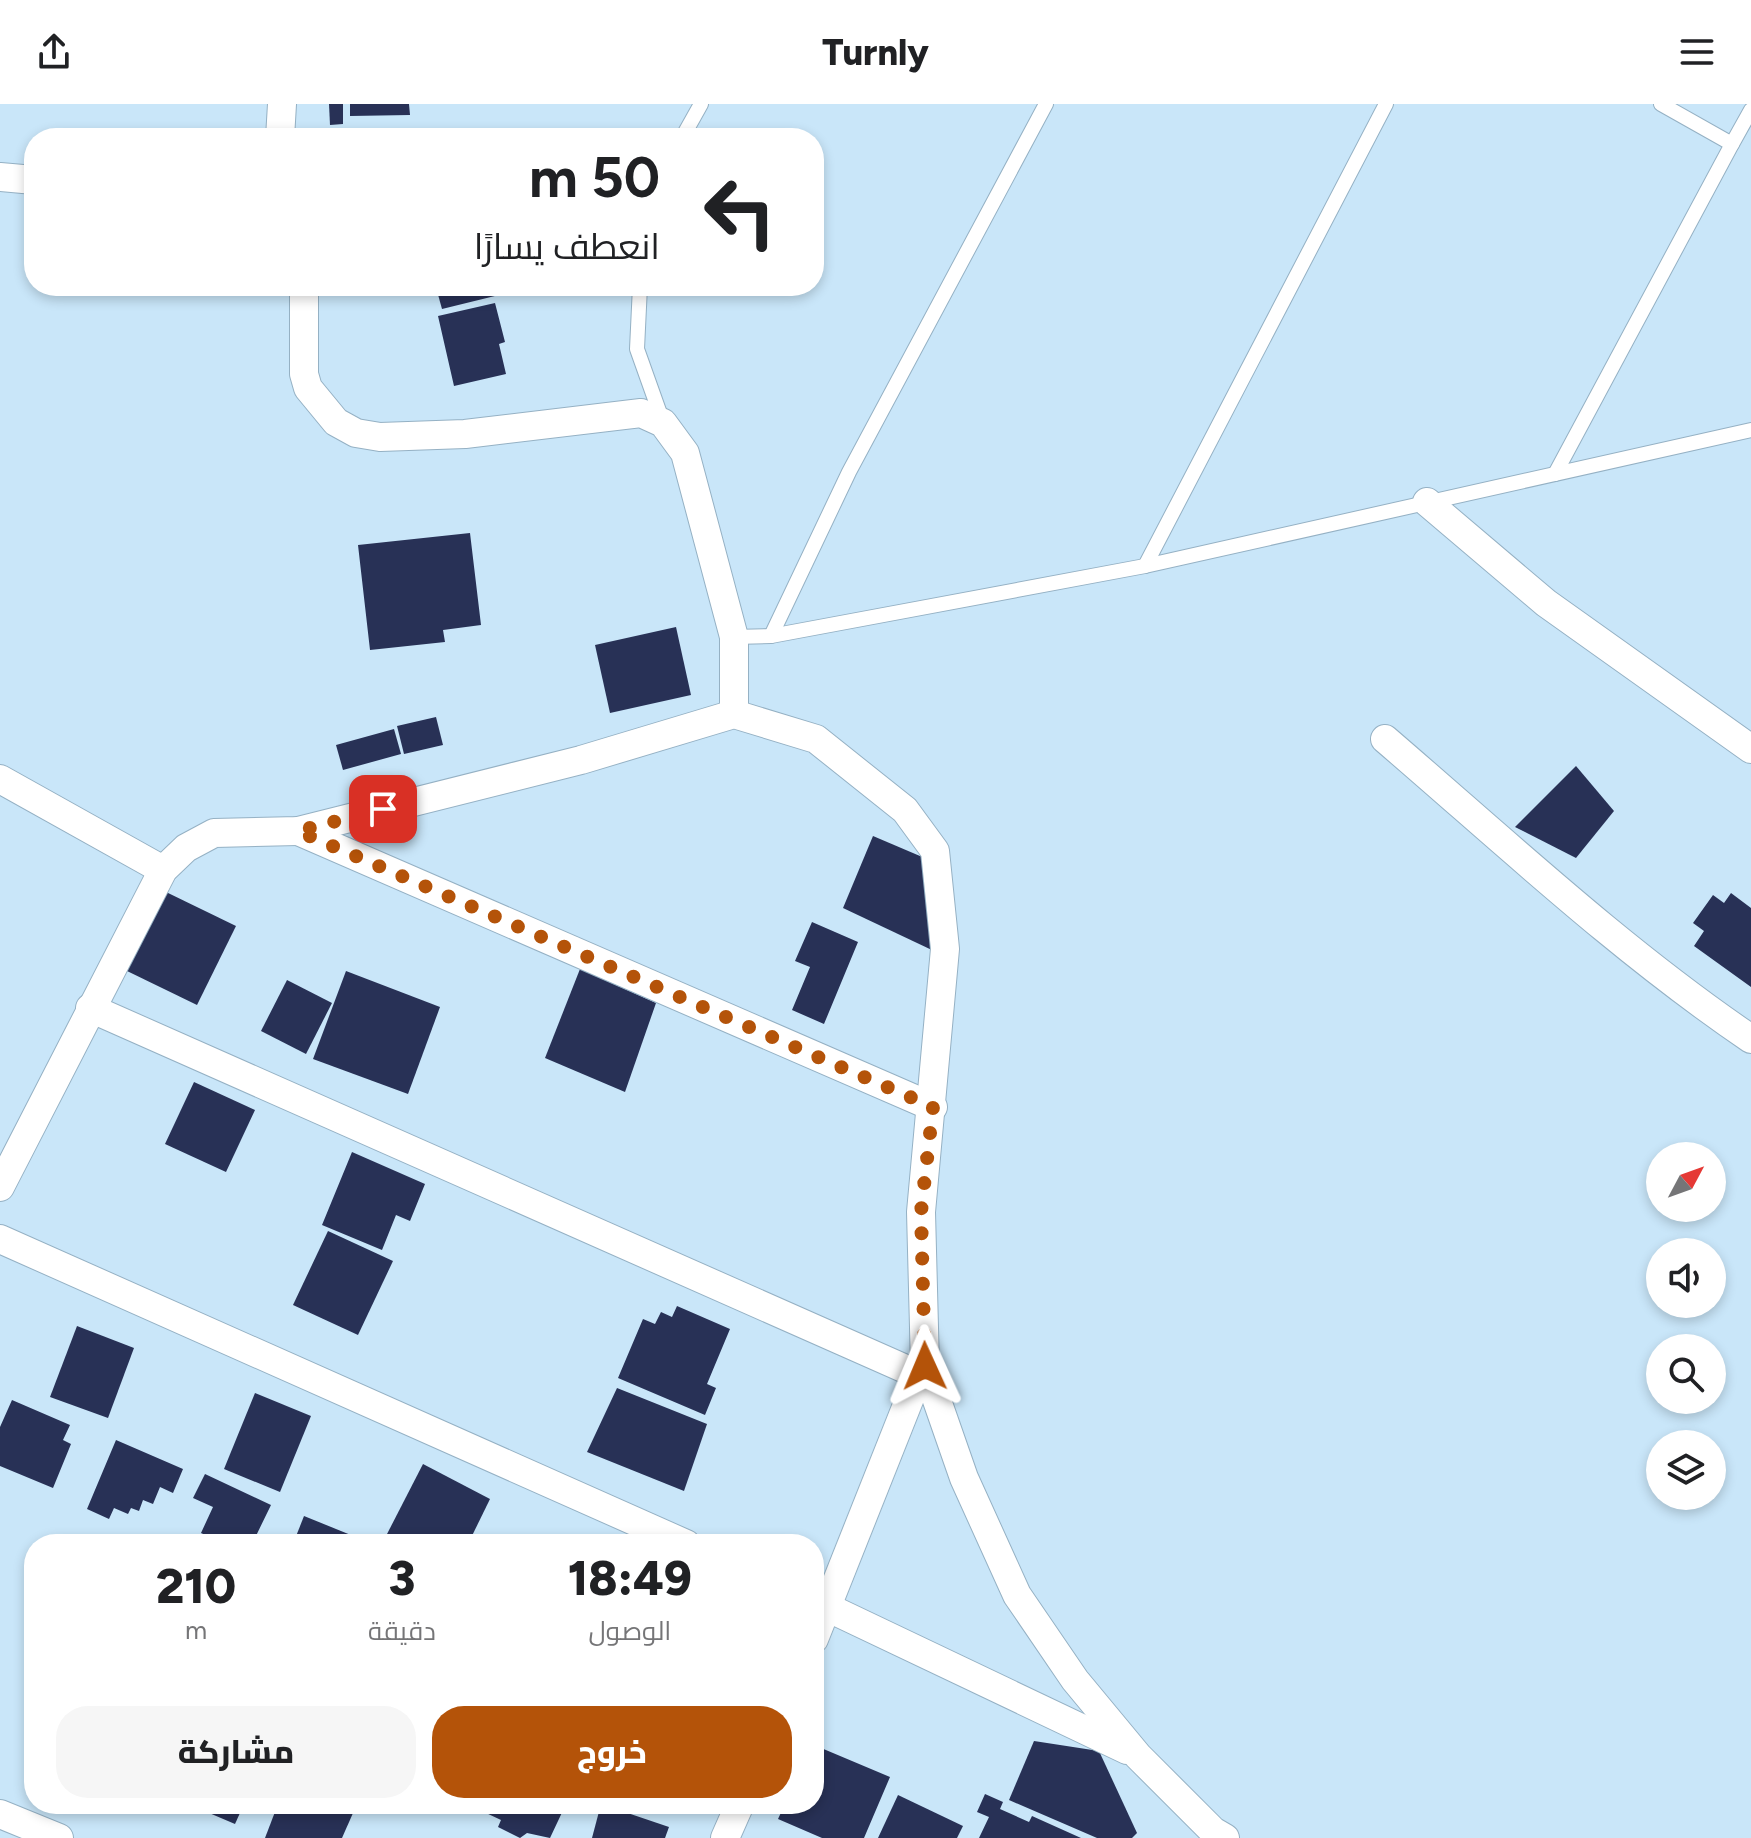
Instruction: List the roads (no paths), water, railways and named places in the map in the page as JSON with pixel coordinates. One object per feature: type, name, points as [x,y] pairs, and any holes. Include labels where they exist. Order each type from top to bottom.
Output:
[{"type":"street","points":[[281,128],[282,104]]},
{"type":"street","points":[[0,177],[24,179]]},
{"type":"street","points":[[304,296],[304,374],[308,388],[336,422],[356,433],[380,437],[465,434],[641,413],[663,423],[685,453],[734,637],[734,714]]},
{"type":"street","points":[[1427,502],[1546,603],[1751,749]]},
{"type":"street","points":[[4,1169],[163,870],[186,848],[214,833],[298,831],[581,760],[734,714],[816,739],[905,810],[935,851],[945,949],[933,1107],[921,1212],[922,1371],[964,1478],[1017,1595],[1075,1680],[1138,1756],[1216,1836]]},
{"type":"street","points":[[1385,739],[1537,874],[1697,1002],[1751,1039]]},
{"type":"street","points":[[0,779],[163,870]]},
{"type":"street","points":[[298,831],[933,1107]]},
{"type":"street","points":[[90,1008],[922,1371]]},
{"type":"street","points":[[0,1239],[664,1534]]},
{"type":"street","points":[[824,1597],[922,1371]]},
{"type":"street","points":[[824,1605],[1138,1756]]},
{"type":"street","points":[[725,1838],[736,1814]]},
{"type":"street","points":[[5,1823],[59,1838]]},
{"type":"lane","points":[[688,128],[701,104]]},
{"type":"lane","points":[[771,636],[849,472],[1046,104]]},
{"type":"lane","points":[[1145,566],[1386,104]]},
{"type":"lane","points":[[1661,104],[1732,144]]},
{"type":"lane","points":[[1555,474],[1751,110]]},
{"type":"lane","points":[[640,296],[637,349],[663,423]]},
{"type":"lane","points":[[734,637],[771,636],[1145,566],[1751,430]]}]
